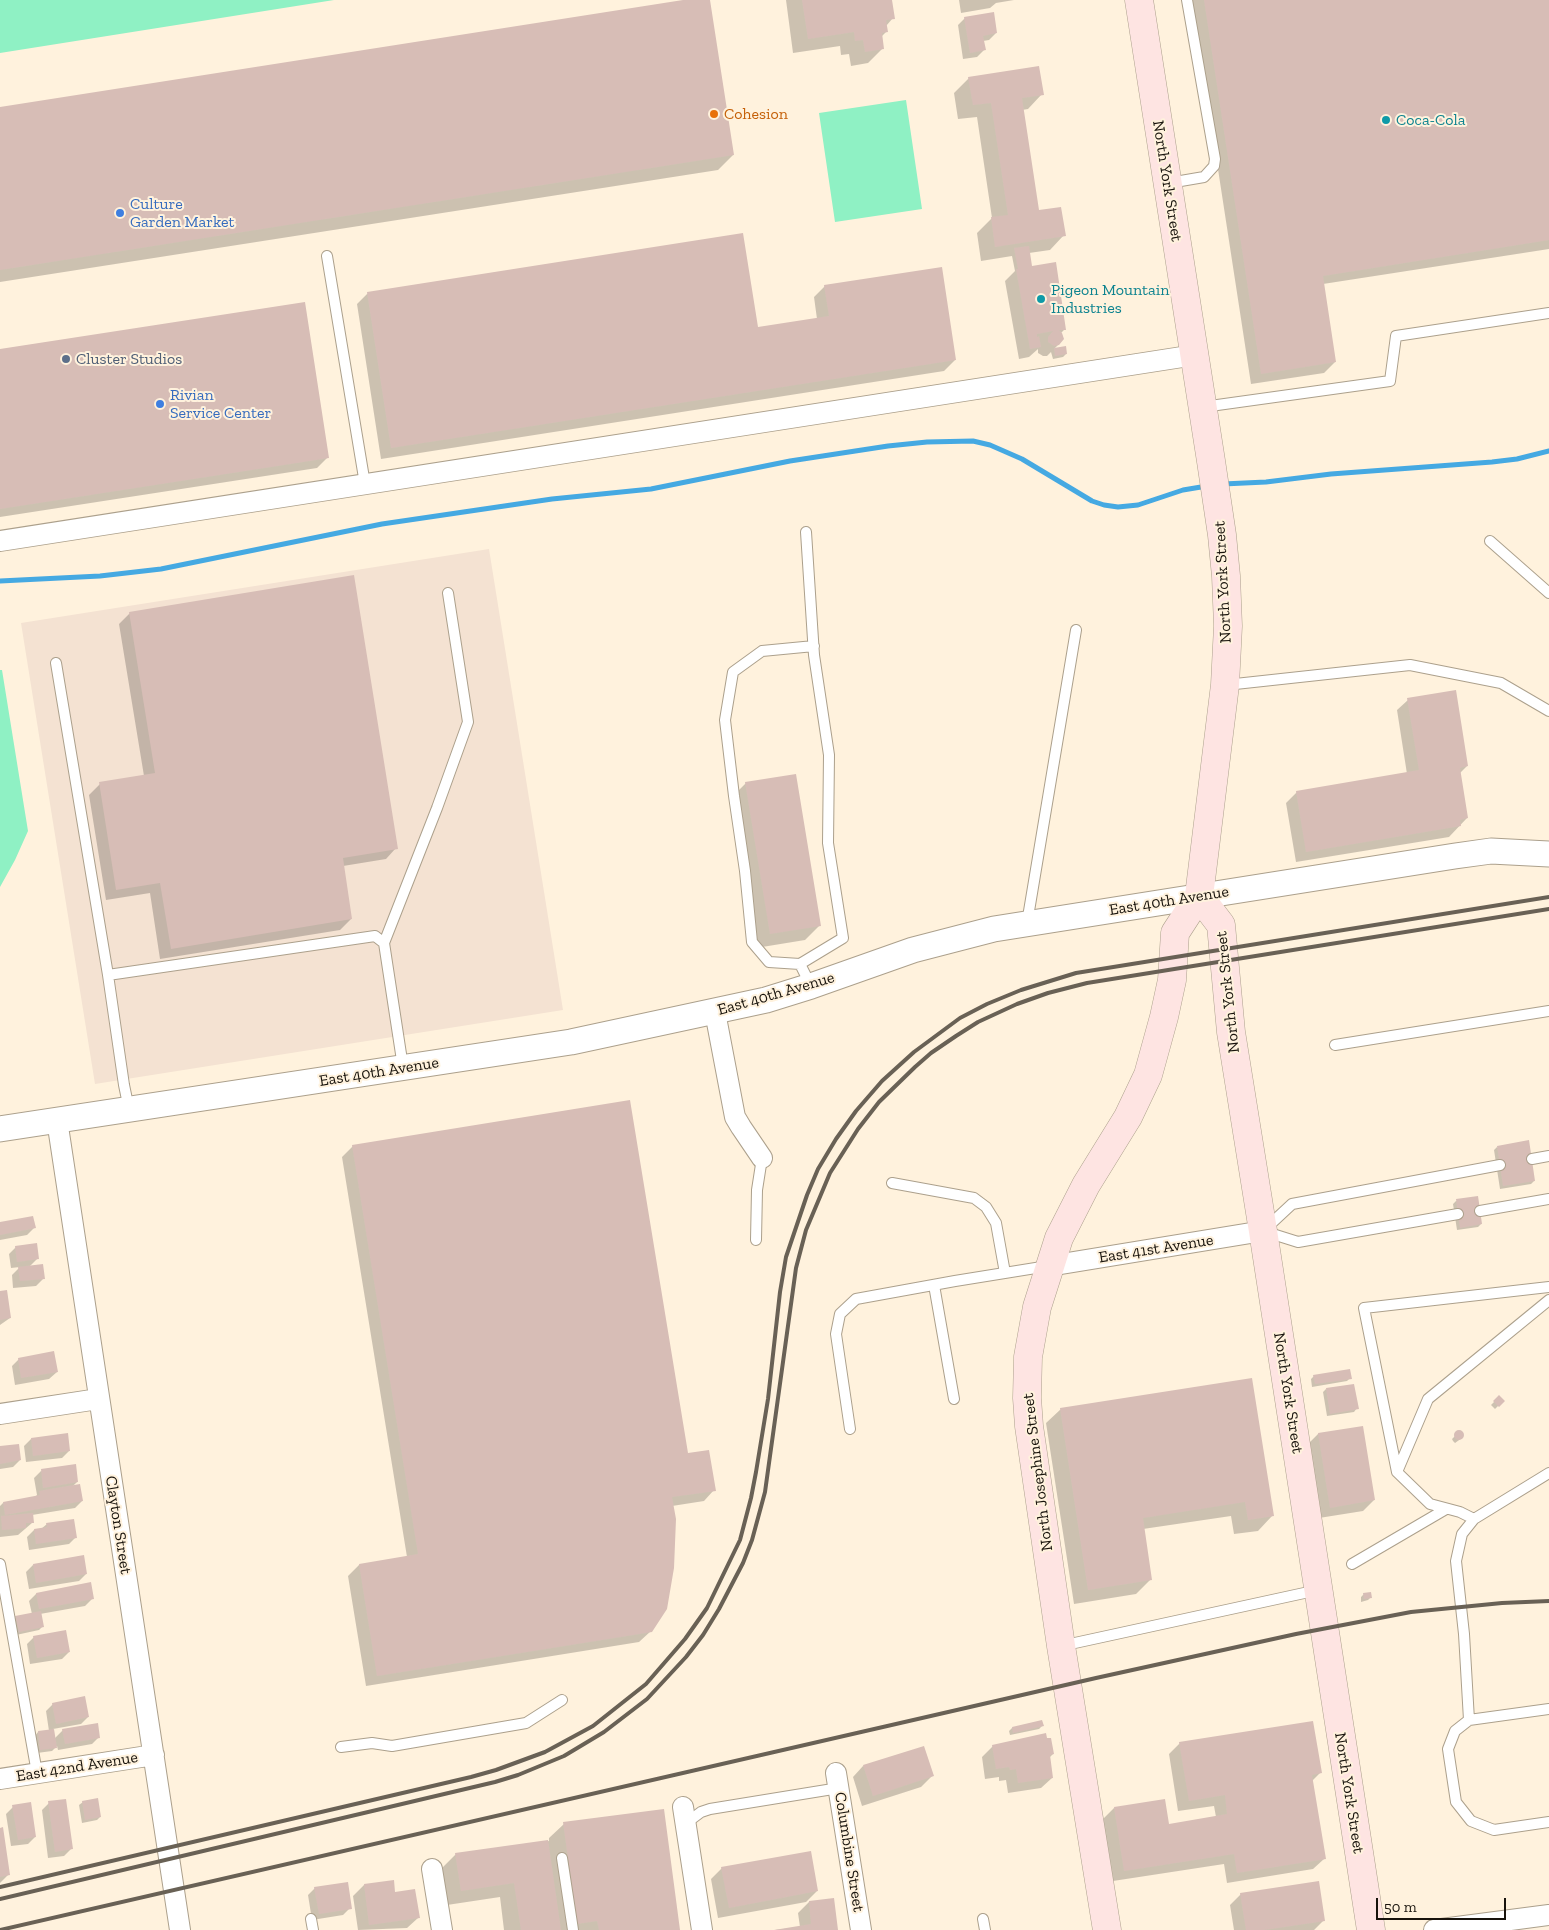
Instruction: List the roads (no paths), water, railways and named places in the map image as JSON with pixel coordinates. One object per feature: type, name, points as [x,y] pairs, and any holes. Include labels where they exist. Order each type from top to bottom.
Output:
[{"type":"main road","name":"North York Street","points":[[1139,0],[1222,535],[1228,626],[1225,685],[1199,896],[1221,925],[1231,1032],[1319,1590],[1370,1930]]},
{"type":"main road","name":"North Josephine Street","points":[[1107,1930],[1061,1646],[1029,1426],[1027,1368],[1030,1340],[1037,1307],[1049,1266],[1068,1219],[1086,1185],[1120,1130],[1148,1075],[1164,1018],[1172,980],[1175,933],[1199,896]]},
{"type":"street","points":[[0,541],[1195,355]]},
{"type":"street","name":"East 40th Avenue","points":[[0,1129],[571,1042],[715,1012],[811,986],[936,943],[994,929],[1491,852],[1549,854]]},
{"type":"street","points":[[715,1012],[736,1117],[740,1127],[762,1158]]},
{"type":"street","name":"Clayton Street","points":[[56,1120],[180,1930]]},
{"type":"street","name":"East 41st Avenue","points":[[1049,1266],[1263,1231]]},
{"type":"street","points":[[0,1414],[98,1399]]},
{"type":"street","name":"East 42nd Avenue","points":[[0,1779],[154,1755]]},
{"type":"street","name":"Columbine Street","points":[[838,1781],[861,1930]]},
{"type":"street","points":[[684,1816],[702,1930]]},
{"type":"street","points":[[432,1869],[442,1930]]},
{"type":"street","points":[[1434,1930],[1549,1915]]},
{"type":"lane","points":[[1168,183],[1204,177],[1214,166],[1215,159],[1187,0]]},
{"type":"lane","points":[[327,256],[365,484]]},
{"type":"lane","points":[[1203,407],[1390,381],[1396,336],[1549,313]]},
{"type":"lane","points":[[806,532],[814,646],[829,755],[828,843],[843,938],[800,964],[769,962],[752,942],[745,871],[725,720],[733,672],[762,652],[814,646]]},
{"type":"lane","points":[[1490,541],[1549,593]]},
{"type":"lane","points":[[404,1068],[384,943],[437,808],[468,722],[448,593]]},
{"type":"lane","points":[[1027,924],[1076,630]]},
{"type":"lane","points":[[56,663],[108,975],[124,1085],[130,1110]]},
{"type":"lane","points":[[1225,685],[1410,665],[1501,683],[1549,712]]},
{"type":"lane","points":[[108,975],[375,936],[384,943]]},
{"type":"lane","points":[[800,964],[811,986]]},
{"type":"lane","points":[[1335,1045],[1549,1012]]},
{"type":"lane","points":[[1532,1160],[1549,1156]]},
{"type":"lane","points":[[756,1240],[757,1190],[762,1158]]},
{"type":"lane","points":[[1458,1214],[1298,1242],[1263,1231],[1292,1204],[1500,1165]]},
{"type":"lane","points":[[892,1182],[974,1198],[986,1207],[996,1223],[1006,1273]]},
{"type":"lane","points":[[1480,1211],[1549,1199]]},
{"type":"lane","points":[[850,1429],[836,1334],[840,1314],[856,1299],[1049,1266]]},
{"type":"lane","points":[[934,1285],[954,1399]]},
{"type":"lane","points":[[1474,1519],[1460,1512],[1430,1504],[1397,1472],[1364,1308],[1549,1287]]},
{"type":"lane","points":[[1397,1472],[1428,1399],[1549,1300]]},
{"type":"lane","points":[[1469,1720],[1464,1634],[1456,1561],[1462,1534],[1474,1519],[1549,1473]]},
{"type":"lane","points":[[1352,1564],[1446,1509]]},
{"type":"lane","points":[[0,1564],[37,1773]]},
{"type":"lane","points":[[1061,1646],[1319,1590]]},
{"type":"lane","points":[[341,1747],[372,1743],[392,1746],[526,1723],[562,1700]]},
{"type":"lane","points":[[1549,1709],[1469,1720],[1455,1732],[1448,1749],[1456,1802],[1471,1821],[1494,1830],[1549,1822]]},
{"type":"lane","points":[[684,1816],[838,1781]]},
{"type":"lane","points":[[562,1858],[573,1930]]},
{"type":"lane","points":[[311,1918],[313,1930]]},
{"type":"lane","points":[[983,1919],[985,1930]]},
{"type":"waterway","points":[[0,581],[100,576],[161,569],[382,524],[552,499],[651,489],[790,461],[927,442],[973,441],[990,445],[1022,459],[1092,501],[1104,505],[1118,507],[1138,505],[1183,490],[1207,486]]},
{"type":"waterway","points":[[1223,484],[1266,482],[1331,474],[1492,462],[1517,459],[1549,451]]},
{"type":"railway","points":[[0,1887],[496,1770],[545,1752],[593,1726],[646,1684],[685,1639],[707,1608],[740,1540],[751,1498],[768,1399],[780,1292],[786,1257],[818,1169],[856,1111],[882,1081],[914,1052],[960,1018],[1021,990],[1076,973],[1549,897]]},
{"type":"railway","points":[[0,1899],[518,1775],[564,1756],[604,1732],[647,1699],[686,1657],[703,1635],[743,1563],[752,1540],[765,1492],[796,1268],[806,1230],[830,1173],[858,1129],[879,1102],[931,1053],[956,1036],[978,1022],[1017,1004],[1048,993],[1087,983],[1549,909]]},
{"type":"railway","points":[[0,1930],[1096,1678],[1296,1634],[1411,1612],[1502,1603],[1549,1601]]},
{"type":"place","name":"Cohesion","points":[[714,114]]},
{"type":"place","name":"Coca-Cola","points":[[1386,120]]},
{"type":"place","name":"Culture Garden Market","points":[[120,213]]},
{"type":"place","name":"Pigeon Mountain Industries","points":[[1041,299]]},
{"type":"place","name":"Cluster Studios","points":[[66,359]]},
{"type":"place","name":"Rivian Service Center","points":[[160,404]]}]
